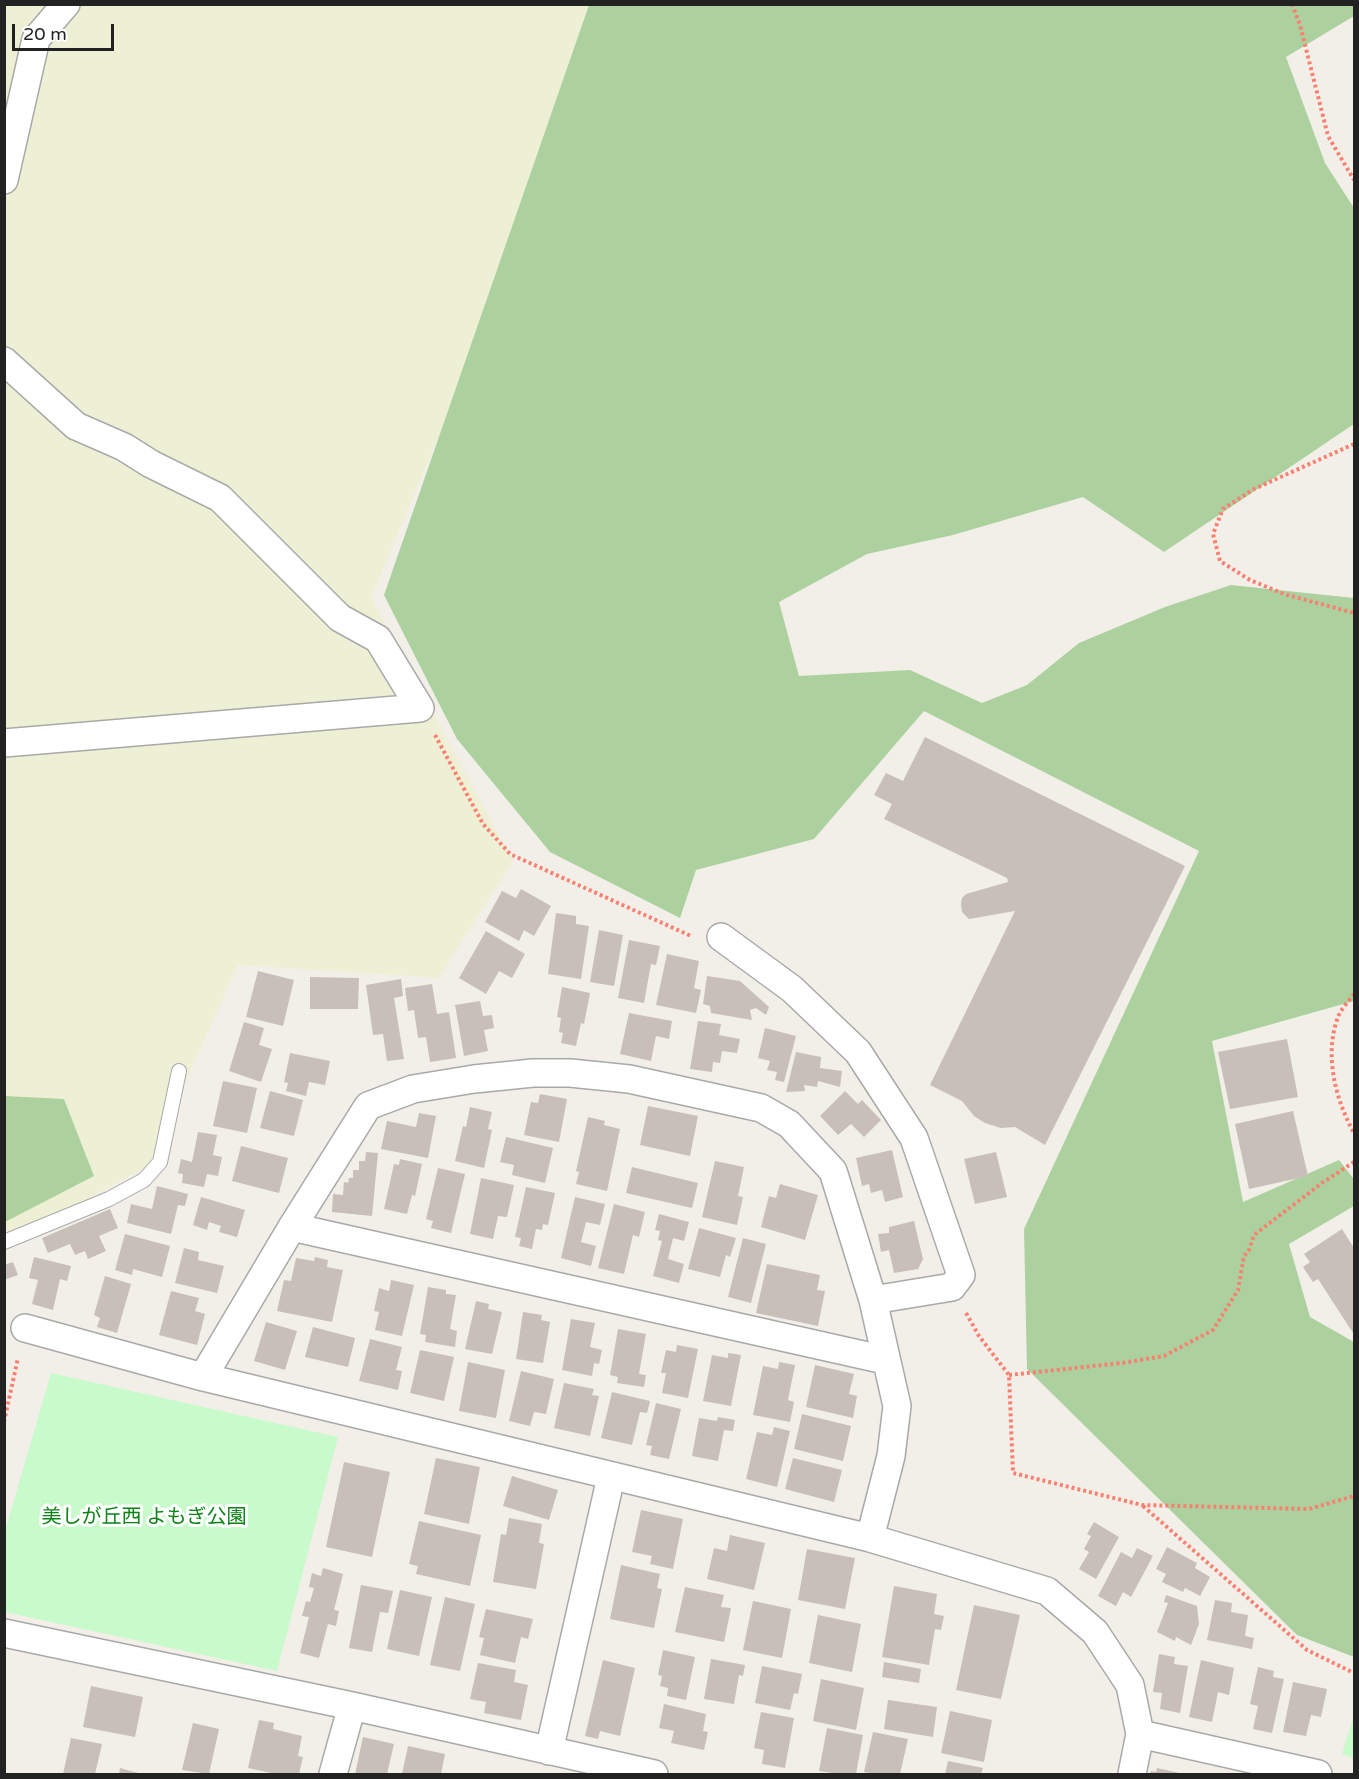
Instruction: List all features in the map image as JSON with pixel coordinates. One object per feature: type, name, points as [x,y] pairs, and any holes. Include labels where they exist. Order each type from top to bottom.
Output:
[{"type":"street","points":[[4,180],[36,39],[66,4]]},
{"type":"street","points":[[4,361],[76,426],[124,447],[151,464],[220,498],[340,618],[378,639],[420,708],[4,743]]},
{"type":"street","points":[[721,937],[792,988],[858,1052],[914,1138],[961,1275],[952,1287],[873,1300]]},
{"type":"street","points":[[203,1377],[292,1227],[368,1106],[413,1089],[533,1072],[629,1079],[761,1108],[789,1124],[833,1171],[873,1300],[897,1407],[891,1456],[870,1538]]},
{"type":"street","points":[[292,1227],[885,1360]]},
{"type":"street","points":[[25,1328],[203,1377],[870,1538],[1047,1591],[1095,1632],[1130,1685],[1140,1734],[1132,1774]]},
{"type":"street","points":[[549,1751],[611,1477]]},
{"type":"street","points":[[4,1633],[352,1706],[654,1774]]},
{"type":"street","points":[[333,1774],[352,1706]]},
{"type":"street","points":[[1140,1734],[1318,1774]]},
{"type":"lane","points":[[4,1242],[109,1199],[144,1180],[160,1162],[179,1071]]},
{"type":"path","points":[[1292,4],[1300,25],[1328,136],[1354,180]]},
{"type":"path","points":[[1354,444],[1254,489],[1223,509],[1213,534],[1220,561],[1250,580],[1284,594],[1354,614]]},
{"type":"path","points":[[420,708],[483,824],[510,854],[697,939],[721,937]]},
{"type":"path","points":[[1354,994],[1338,1015],[1330,1056],[1345,1115],[1354,1133]]},
{"type":"path","points":[[1009,1375],[1122,1363],[1164,1356],[1213,1330],[1238,1290],[1244,1256],[1249,1250],[1254,1235],[1322,1183],[1354,1162]]},
{"type":"path","points":[[952,1287],[979,1336],[1009,1375],[1014,1473],[1142,1505],[1309,1509],[1354,1496]]},
{"type":"path","points":[[4,1422],[25,1328]]},
{"type":"path","points":[[1142,1505],[1307,1650],[1354,1673]]},
{"type":"green space","points":[[5,5],[619,5],[371,598],[513,861],[439,978],[238,965],[148,1166],[5,1244]]},
{"type":"green space","points":[[589,5],[1354,5],[1354,16],[1286,57],[1325,163],[1354,208],[1354,424],[1164,552],[1083,497],[953,535],[867,554],[779,602],[799,676],[910,670],[982,703],[1027,685],[1079,643],[1165,607],[1231,585],[1354,598],[1354,1001],[1212,1041],[1243,1202],[1339,1160],[1354,1179],[1354,1206],[1289,1244],[1310,1317],[1354,1342],[1354,1657],[1297,1635],[1027,1369],[1024,1229],[1199,851],[924,711],[814,839],[696,870],[680,918],[550,852],[457,739],[384,595]]},
{"type":"green space","points":[[5,1096],[64,1099],[94,1176],[5,1222]]},
{"type":"green space","name":"美しが丘西 よもぎ公園","points":[[51,1373],[338,1437],[277,1671],[5,1612],[5,1531]]},
{"type":"green space","points":[[1354,1715],[1354,1759],[1342,1754]]},
{"type":"building","points":[[925,737],[1185,866],[1045,1145],[1015,1127],[1001,1128],[985,1123],[974,1116],[962,1101],[930,1085],[1015,911],[969,919],[962,912],[962,898],[966,894],[1008,882],[1007,878],[884,819],[892,804],[874,795],[886,773],[903,781]]},
{"type":"building","points":[[521,889],[551,906],[534,936],[524,930],[519,941],[485,922],[502,891],[516,898]]},
{"type":"building","points":[[556,913],[576,916],[576,924],[589,926],[581,979],[548,974]]},
{"type":"building","points":[[599,930],[623,935],[614,986],[590,982]]},
{"type":"building","points":[[486,931],[525,954],[512,978],[499,971],[486,994],[459,978]]},
{"type":"building","points":[[629,940],[660,946],[656,965],[651,964],[644,1003],[618,998]]},
{"type":"building","points":[[667,954],[699,961],[694,988],[701,990],[696,1013],[656,1005]]},
{"type":"building","points":[[258,971],[294,980],[283,1026],[246,1017]]},
{"type":"building","points":[[707,976],[740,981],[769,1007],[766,1015],[756,1008],[750,1010],[752,1020],[711,1013],[710,1006],[703,1004]]},
{"type":"building","points":[[310,977],[359,978],[358,1009],[310,1009]]},
{"type":"building","points":[[401,979],[403,996],[394,998],[404,1059],[387,1061],[383,1034],[373,1035],[366,985]]},
{"type":"building","points":[[432,984],[437,1014],[449,1012],[456,1058],[430,1062],[426,1037],[418,1038],[414,1010],[408,1011],[405,988]]},
{"type":"building","points":[[562,987],[590,993],[584,1024],[581,1023],[576,1046],[561,1043],[563,1033],[559,1032],[561,1018],[557,1017]]},
{"type":"building","points":[[480,1001],[483,1016],[492,1015],[494,1028],[484,1030],[488,1051],[464,1056],[455,1005]]},
{"type":"building","points":[[629,1013],[672,1021],[669,1039],[656,1036],[651,1061],[620,1054]]},
{"type":"building","points":[[698,1021],[721,1024],[719,1035],[740,1039],[737,1053],[722,1051],[720,1063],[713,1062],[712,1072],[690,1069]]},
{"type":"building","points":[[244,1022],[264,1028],[259,1045],[272,1049],[261,1082],[229,1071]]},
{"type":"building","points":[[765,1028],[796,1036],[784,1082],[775,1080],[777,1072],[767,1070],[770,1061],[758,1058]]},
{"type":"building","points":[[1287,1039],[1298,1097],[1230,1109],[1218,1052]]},
{"type":"building","points":[[796,1052],[821,1057],[820,1068],[842,1071],[840,1087],[818,1081],[817,1087],[804,1085],[805,1091],[786,1092]]},
{"type":"building","points":[[290,1053],[330,1061],[325,1085],[309,1082],[306,1096],[286,1091],[288,1083],[284,1082]]},
{"type":"building","points":[[223,1081],[257,1088],[247,1133],[213,1126]]},
{"type":"building","points":[[270,1091],[303,1100],[294,1136],[260,1128]]},
{"type":"building","points":[[845,1091],[858,1104],[862,1100],[881,1120],[864,1137],[851,1124],[838,1135],[820,1116]]},
{"type":"building","points":[[540,1094],[567,1099],[559,1142],[524,1135],[531,1102],[538,1103]]},
{"type":"building","points":[[648,1106],[698,1116],[690,1156],[640,1145]]},
{"type":"building","points":[[470,1107],[492,1112],[488,1129],[492,1130],[484,1168],[455,1161]]},
{"type":"building","points":[[1293,1111],[1308,1176],[1249,1189],[1235,1124]]},
{"type":"building","points":[[419,1113],[436,1116],[428,1158],[381,1149],[387,1121],[416,1127]]},
{"type":"building","points":[[588,1117],[605,1121],[604,1125],[620,1129],[607,1191],[576,1184],[579,1172],[576,1171]]},
{"type":"building","points":[[198,1132],[217,1135],[213,1155],[222,1157],[218,1176],[207,1174],[204,1187],[182,1183],[183,1174],[178,1173],[181,1159],[192,1162]]},
{"type":"building","points":[[506,1137],[553,1148],[545,1183],[512,1175],[514,1165],[500,1162]]},
{"type":"building","points":[[241,1146],[288,1158],[279,1193],[232,1181]]},
{"type":"building","points":[[892,1150],[903,1197],[885,1202],[882,1190],[871,1193],[869,1184],[862,1186],[856,1158]]},
{"type":"building","points":[[366,1152],[378,1153],[372,1216],[332,1212],[333,1194],[343,1195],[344,1182],[348,1183],[349,1178],[353,1178],[353,1170],[359,1170],[359,1161],[365,1161]]},
{"type":"building","points":[[996,1152],[1007,1197],[975,1204],[964,1159]]},
{"type":"building","points":[[400,1159],[422,1164],[415,1196],[412,1195],[407,1214],[384,1209],[394,1164],[399,1165]]},
{"type":"building","points":[[715,1161],[744,1167],[738,1196],[743,1197],[737,1225],[702,1217]]},
{"type":"building","points":[[632,1167],[698,1183],[692,1208],[626,1193]]},
{"type":"building","points":[[438,1168],[465,1174],[451,1233],[431,1228],[433,1221],[426,1219]]},
{"type":"building","points":[[481,1178],[514,1185],[507,1217],[498,1216],[493,1239],[470,1234]]},
{"type":"building","points":[[780,1184],[818,1195],[805,1240],[761,1227],[769,1196],[776,1198]]},
{"type":"building","points":[[157,1186],[188,1194],[185,1206],[178,1205],[171,1234],[127,1223],[131,1204],[152,1209]]},
{"type":"building","points":[[526,1187],[555,1193],[548,1225],[543,1224],[542,1230],[536,1229],[532,1249],[519,1246],[521,1238],[515,1237]]},
{"type":"building","points":[[201,1197],[245,1210],[237,1237],[219,1232],[221,1226],[209,1222],[207,1230],[193,1225]]},
{"type":"building","points":[[575,1197],[605,1204],[600,1225],[586,1222],[581,1242],[596,1246],[591,1266],[561,1258]]},
{"type":"building","points":[[614,1204],[645,1212],[639,1237],[633,1235],[624,1274],[598,1268]]},
{"type":"building","points":[[110,1209],[118,1228],[99,1236],[106,1251],[88,1259],[85,1251],[75,1255],[70,1244],[48,1253],[42,1238]]},
{"type":"building","points":[[659,1214],[689,1222],[684,1241],[673,1238],[668,1259],[684,1264],[679,1283],[653,1276],[662,1241],[658,1240],[660,1231],[655,1230]]},
{"type":"building","points":[[914,1221],[923,1259],[918,1269],[894,1273],[889,1250],[881,1252],[878,1234],[889,1233],[889,1227]]},
{"type":"building","points":[[699,1228],[736,1238],[730,1257],[726,1255],[720,1277],[688,1269]]},
{"type":"building","points":[[1342,1229],[1354,1248],[1353,1333],[1318,1279],[1313,1282],[1303,1267],[1310,1262],[1304,1254]]},
{"type":"building","points":[[125,1234],[170,1246],[162,1277],[133,1269],[132,1275],[115,1270]]},
{"type":"building","points":[[743,1238],[766,1244],[751,1303],[728,1297]]},
{"type":"building","points":[[184,1248],[199,1252],[198,1260],[224,1266],[217,1293],[175,1283]]},
{"type":"building","points":[[34,1257],[71,1266],[67,1281],[60,1279],[53,1310],[32,1304],[38,1280],[29,1278]]},
{"type":"building","points":[[315,1257],[328,1260],[327,1267],[343,1270],[332,1322],[277,1311],[284,1280],[291,1281],[296,1258],[314,1261]]},
{"type":"building","points":[[13,1262],[18,1275],[4,1280],[4,1265]]},
{"type":"building","points":[[767,1264],[820,1275],[817,1290],[825,1291],[818,1326],[756,1313]]},
{"type":"building","points":[[105,1276],[131,1284],[117,1333],[97,1327],[100,1318],[94,1315]]},
{"type":"building","points":[[391,1280],[414,1285],[402,1336],[375,1330],[379,1312],[374,1311],[379,1288],[389,1291]]},
{"type":"building","points":[[428,1287],[446,1290],[446,1294],[456,1295],[450,1329],[457,1331],[455,1347],[425,1342],[426,1335],[420,1334]]},
{"type":"building","points":[[171,1291],[199,1298],[195,1311],[205,1314],[197,1345],[159,1335]]},
{"type":"building","points":[[476,1301],[489,1304],[488,1309],[502,1312],[492,1354],[465,1349]]},
{"type":"building","points":[[523,1312],[542,1315],[541,1320],[550,1322],[543,1363],[516,1359]]},
{"type":"building","points":[[571,1319],[595,1323],[590,1347],[602,1350],[599,1364],[594,1363],[592,1376],[562,1370]]},
{"type":"building","points":[[266,1322],[297,1331],[285,1370],[254,1361]]},
{"type":"building","points":[[313,1327],[355,1338],[348,1367],[305,1357]]},
{"type":"building","points":[[618,1329],[646,1334],[639,1374],[646,1375],[644,1387],[617,1383],[618,1377],[610,1375]]},
{"type":"building","points":[[370,1339],[402,1347],[396,1370],[402,1371],[398,1390],[359,1381]]},
{"type":"building","points":[[677,1345],[698,1349],[688,1398],[662,1393],[666,1373],[661,1373],[666,1350],[676,1352]]},
{"type":"building","points":[[420,1350],[454,1357],[444,1401],[410,1393]]},
{"type":"building","points":[[728,1353],[741,1355],[731,1406],[703,1401],[712,1355],[728,1358]]},
{"type":"building","points":[[468,1362],[505,1370],[496,1418],[459,1411]]},
{"type":"building","points":[[779,1362],[795,1365],[788,1400],[794,1402],[790,1422],[753,1415],[763,1366],[778,1369]]},
{"type":"building","points":[[815,1365],[854,1374],[849,1394],[857,1396],[853,1418],[806,1407]]},
{"type":"building","points":[[521,1371],[554,1379],[546,1414],[534,1412],[530,1426],[509,1421]]},
{"type":"building","points":[[564,1383],[594,1389],[592,1395],[599,1396],[590,1436],[554,1428]]},
{"type":"building","points":[[612,1392],[650,1401],[647,1413],[640,1412],[632,1445],[601,1438]]},
{"type":"building","points":[[656,1403],[681,1409],[669,1459],[650,1455],[652,1446],[646,1445]]},
{"type":"building","points":[[802,1414],[851,1426],[843,1461],[794,1449]]},
{"type":"building","points":[[718,1417],[735,1420],[733,1431],[724,1430],[718,1461],[692,1456],[699,1418],[717,1421]]},
{"type":"building","points":[[774,1427],[790,1431],[777,1487],[746,1479],[757,1432],[772,1435]]},
{"type":"building","points":[[436,1458],[480,1467],[469,1524],[424,1514]]},
{"type":"building","points":[[793,1458],[842,1470],[834,1502],[785,1489]]},
{"type":"building","points":[[344,1462],[390,1472],[372,1557],[326,1547]]},
{"type":"building","points":[[512,1476],[558,1490],[549,1520],[503,1506]]},
{"type":"building","points":[[641,1510],[683,1519],[673,1569],[650,1564],[652,1556],[632,1552]]},
{"type":"building","points":[[509,1518],[542,1524],[539,1543],[544,1544],[536,1589],[493,1582],[501,1534],[506,1535]]},
{"type":"building","points":[[419,1521],[481,1535],[470,1586],[416,1574],[418,1566],[409,1564]]},
{"type":"building","points":[[1094,1522],[1119,1537],[1096,1579],[1079,1569],[1089,1552],[1084,1549],[1091,1536],[1087,1534]]},
{"type":"building","points":[[730,1535],[765,1543],[754,1590],[707,1579],[714,1548],[727,1551]]},
{"type":"building","points":[[1167,1547],[1197,1563],[1195,1568],[1210,1577],[1200,1596],[1185,1588],[1183,1592],[1162,1582],[1166,1574],[1156,1569]]},
{"type":"building","points":[[1137,1548],[1153,1556],[1131,1597],[1123,1592],[1116,1606],[1098,1596],[1121,1552],[1132,1558]]},
{"type":"building","points":[[807,1549],[855,1558],[845,1609],[798,1600]]},
{"type":"building","points":[[621,1565],[660,1574],[657,1588],[662,1589],[654,1628],[610,1619]]},
{"type":"building","points":[[323,1568],[343,1574],[334,1610],[339,1611],[336,1626],[328,1624],[319,1658],[300,1653],[309,1617],[302,1616],[306,1601],[310,1602],[314,1588],[309,1587],[312,1573],[321,1576]]},
{"type":"building","points":[[361,1585],[393,1591],[388,1613],[380,1612],[372,1652],[349,1648]]},
{"type":"building","points":[[894,1586],[937,1594],[934,1614],[944,1616],[941,1630],[935,1629],[929,1665],[882,1657]]},
{"type":"building","points":[[685,1587],[724,1595],[721,1607],[731,1608],[724,1642],[675,1632]]},
{"type":"building","points":[[400,1590],[432,1597],[419,1656],[387,1649]]},
{"type":"building","points":[[1166,1595],[1197,1606],[1199,1624],[1191,1645],[1176,1637],[1175,1641],[1157,1632],[1168,1603],[1164,1602]]},
{"type":"building","points":[[445,1597],[475,1604],[460,1671],[430,1665]]},
{"type":"building","points":[[1215,1600],[1232,1603],[1231,1612],[1248,1615],[1245,1636],[1254,1638],[1252,1649],[1207,1640]]},
{"type":"building","points":[[753,1601],[791,1609],[782,1658],[743,1650]]},
{"type":"building","points":[[974,1605],[1020,1615],[1001,1699],[956,1690]]},
{"type":"building","points":[[486,1609],[533,1619],[528,1639],[521,1637],[515,1663],[480,1655],[484,1638],[479,1637]]},
{"type":"building","points":[[818,1615],[861,1624],[852,1672],[809,1663]]},
{"type":"building","points":[[663,1650],[695,1657],[686,1700],[667,1696],[668,1688],[660,1686],[662,1676],[658,1675]]},
{"type":"building","points":[[1159,1654],[1175,1657],[1174,1664],[1188,1666],[1180,1713],[1160,1709],[1162,1693],[1153,1692]]},
{"type":"building","points":[[711,1659],[745,1665],[743,1676],[739,1675],[734,1704],[704,1699]]},
{"type":"building","points":[[603,1660],[635,1668],[620,1736],[600,1731],[598,1739],[585,1736]]},
{"type":"building","points":[[1201,1660],[1234,1668],[1229,1695],[1218,1692],[1212,1722],[1189,1717]]},
{"type":"building","points":[[884,1662],[921,1669],[919,1683],[882,1677]]},
{"type":"building","points":[[478,1663],[516,1670],[514,1682],[528,1685],[521,1720],[484,1713],[486,1702],[470,1699]]},
{"type":"building","points":[[762,1666],[802,1674],[798,1694],[794,1693],[790,1710],[755,1703]]},
{"type":"building","points":[[1258,1667],[1274,1671],[1273,1677],[1284,1679],[1272,1733],[1253,1729],[1258,1706],[1250,1704]]},
{"type":"building","points":[[821,1679],[864,1688],[856,1730],[813,1721]]},
{"type":"building","points":[[1293,1682],[1327,1689],[1321,1717],[1311,1715],[1306,1736],[1283,1732]]},
{"type":"building","points":[[91,1686],[143,1697],[135,1737],[83,1727]]},
{"type":"building","points":[[888,1700],[937,1707],[933,1737],[884,1729]]},
{"type":"building","points":[[664,1704],[706,1714],[703,1731],[708,1732],[704,1750],[671,1743],[674,1731],[659,1728]]},
{"type":"building","points":[[950,1711],[992,1720],[984,1762],[941,1753]]},
{"type":"building","points":[[761,1712],[794,1718],[785,1768],[762,1764],[764,1750],[754,1748]]},
{"type":"building","points":[[259,1720],[274,1723],[273,1729],[302,1736],[298,1756],[303,1757],[299,1774],[276,1774],[248,1768]]},
{"type":"building","points":[[193,1723],[219,1729],[209,1774],[182,1770]]},
{"type":"building","points":[[827,1728],[863,1735],[856,1774],[819,1771]]},
{"type":"building","points":[[873,1732],[908,1739],[900,1774],[864,1772]]},
{"type":"building","points":[[363,1737],[394,1744],[387,1774],[355,1774]]},
{"type":"building","points":[[71,1738],[102,1744],[95,1774],[63,1774]]},
{"type":"building","points":[[408,1746],[445,1754],[441,1774],[402,1774]]},
{"type":"building","points":[[948,1761],[983,1768],[981,1774],[945,1774]]},
{"type":"building","points":[[120,1768],[142,1774],[119,1774]]},
{"type":"building","points":[[1157,1768],[1184,1774],[1150,1774],[1151,1771],[1156,1772]]}]
